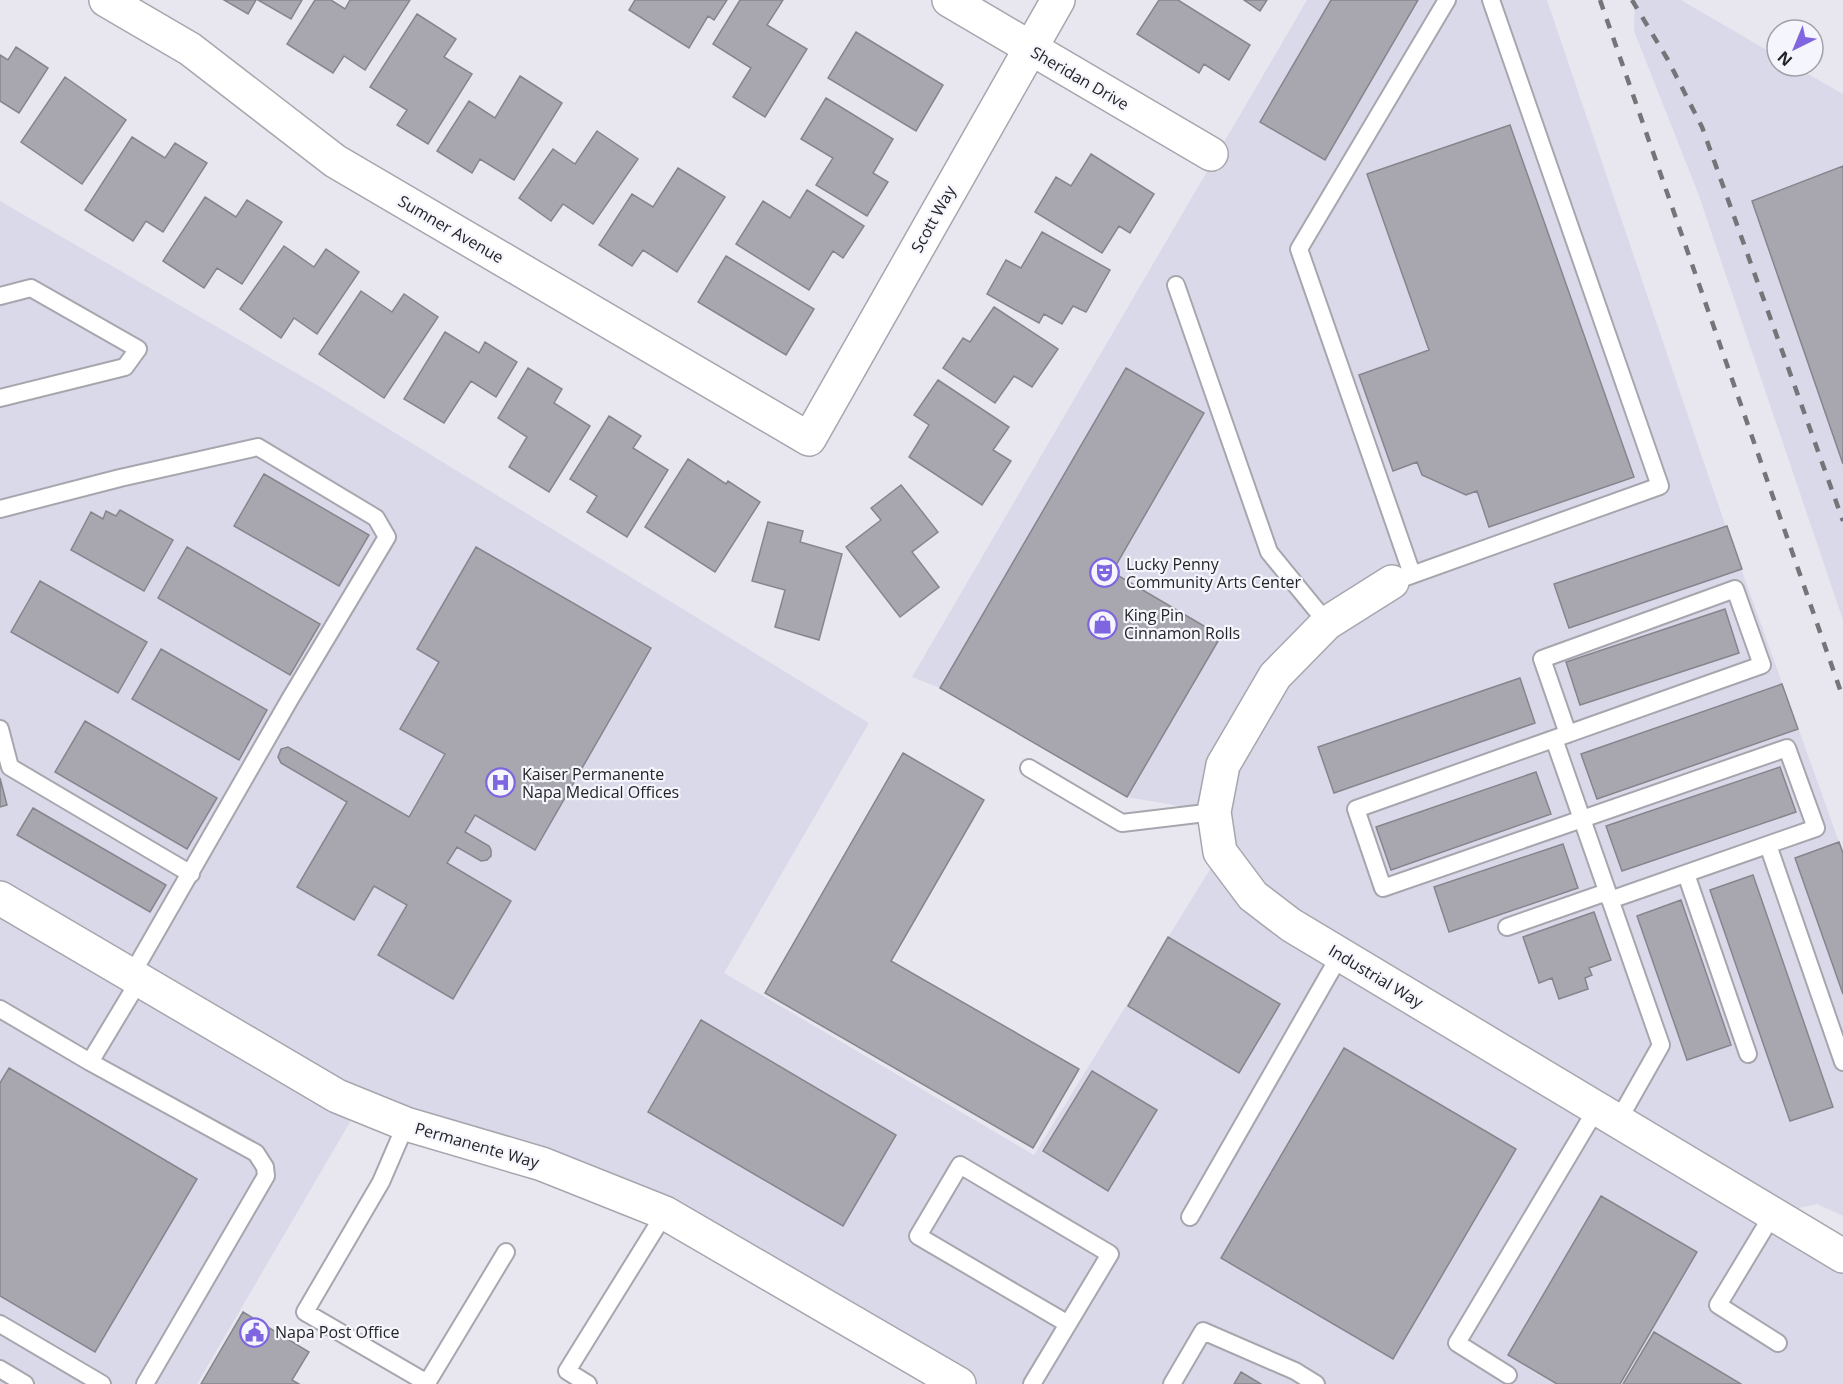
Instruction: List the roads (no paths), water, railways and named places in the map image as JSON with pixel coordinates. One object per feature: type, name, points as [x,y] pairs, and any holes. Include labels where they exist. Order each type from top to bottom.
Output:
[{"type":"street","name":"Sumner Avenue","points":[[106,0],[190,49],[335,161],[809,439]]},
{"type":"street","name":"Sheridan Drive","points":[[949,0],[1211,154]]},
{"type":"street","name":"Scott Way","points":[[809,439],[1058,0]]},
{"type":"street","name":"Industrial Way","points":[[1402,578],[1327,623],[1275,675],[1223,765],[1214,812],[1220,852],[1254,896],[1291,925],[1843,1256]]},
{"type":"street","name":"Permanente Way","points":[[0,898],[337,1096],[406,1124],[542,1164],[664,1213],[959,1384]]},
{"type":"lane","points":[[1447,0],[1299,249],[1402,578],[1660,486],[1491,0]]},
{"type":"lane","points":[[1176,285],[1269,552],[1327,623]]},
{"type":"lane","points":[[0,296],[31,288],[138,349],[125,367],[0,399]]},
{"type":"lane","points":[[0,509],[120,478],[258,447],[376,518],[387,537],[290,699],[191,874],[90,1062]]},
{"type":"lane","points":[[1508,927],[1609,896],[1686,874],[1816,828],[1787,748],[1582,819],[1383,888],[1356,809],[1561,736],[1762,665],[1735,589],[1542,659],[1561,736],[1582,819],[1609,896],[1660,1045],[1607,1115],[1457,1343],[1508,1375]]},
{"type":"lane","points":[[0,729],[10,767],[191,874]]},
{"type":"lane","points":[[1029,768],[1122,824],[1214,812]]},
{"type":"lane","points":[[1768,845],[1843,1062]]},
{"type":"lane","points":[[1686,874],[1748,1054]]},
{"type":"lane","points":[[1190,1217],[1340,955]]},
{"type":"lane","points":[[0,1009],[256,1154],[265,1167],[266,1176],[145,1384]]},
{"type":"lane","points":[[406,1124],[381,1182],[305,1312],[428,1383],[506,1252]]},
{"type":"lane","points":[[1032,1384],[1068,1324],[1110,1254],[960,1165],[918,1236],[1068,1324]]},
{"type":"lane","points":[[588,1384],[567,1371],[664,1213]]},
{"type":"lane","points":[[1773,1214],[1718,1305],[1778,1343]]},
{"type":"lane","points":[[0,1324],[102,1384]]},
{"type":"lane","points":[[1172,1384],[1203,1331],[1295,1371],[1316,1384]]},
{"type":"lane","points":[[0,1369],[25,1384]]},
{"type":"railway","points":[[1600,0],[1843,698]]},
{"type":"railway","points":[[1632,0],[1668,60],[1702,127],[1843,521]]},
{"type":"place","name":"Lucky Penny Community Arts Center","points":[[1105,573]]},
{"type":"place","name":"King Pin Cinnamon Rolls","points":[[1103,624]]},
{"type":"place","name":"Kaiser Permanente Napa Medical Offices","points":[[501,783]]},
{"type":"place","name":"Napa Post Office","points":[[254,1332]]}]
